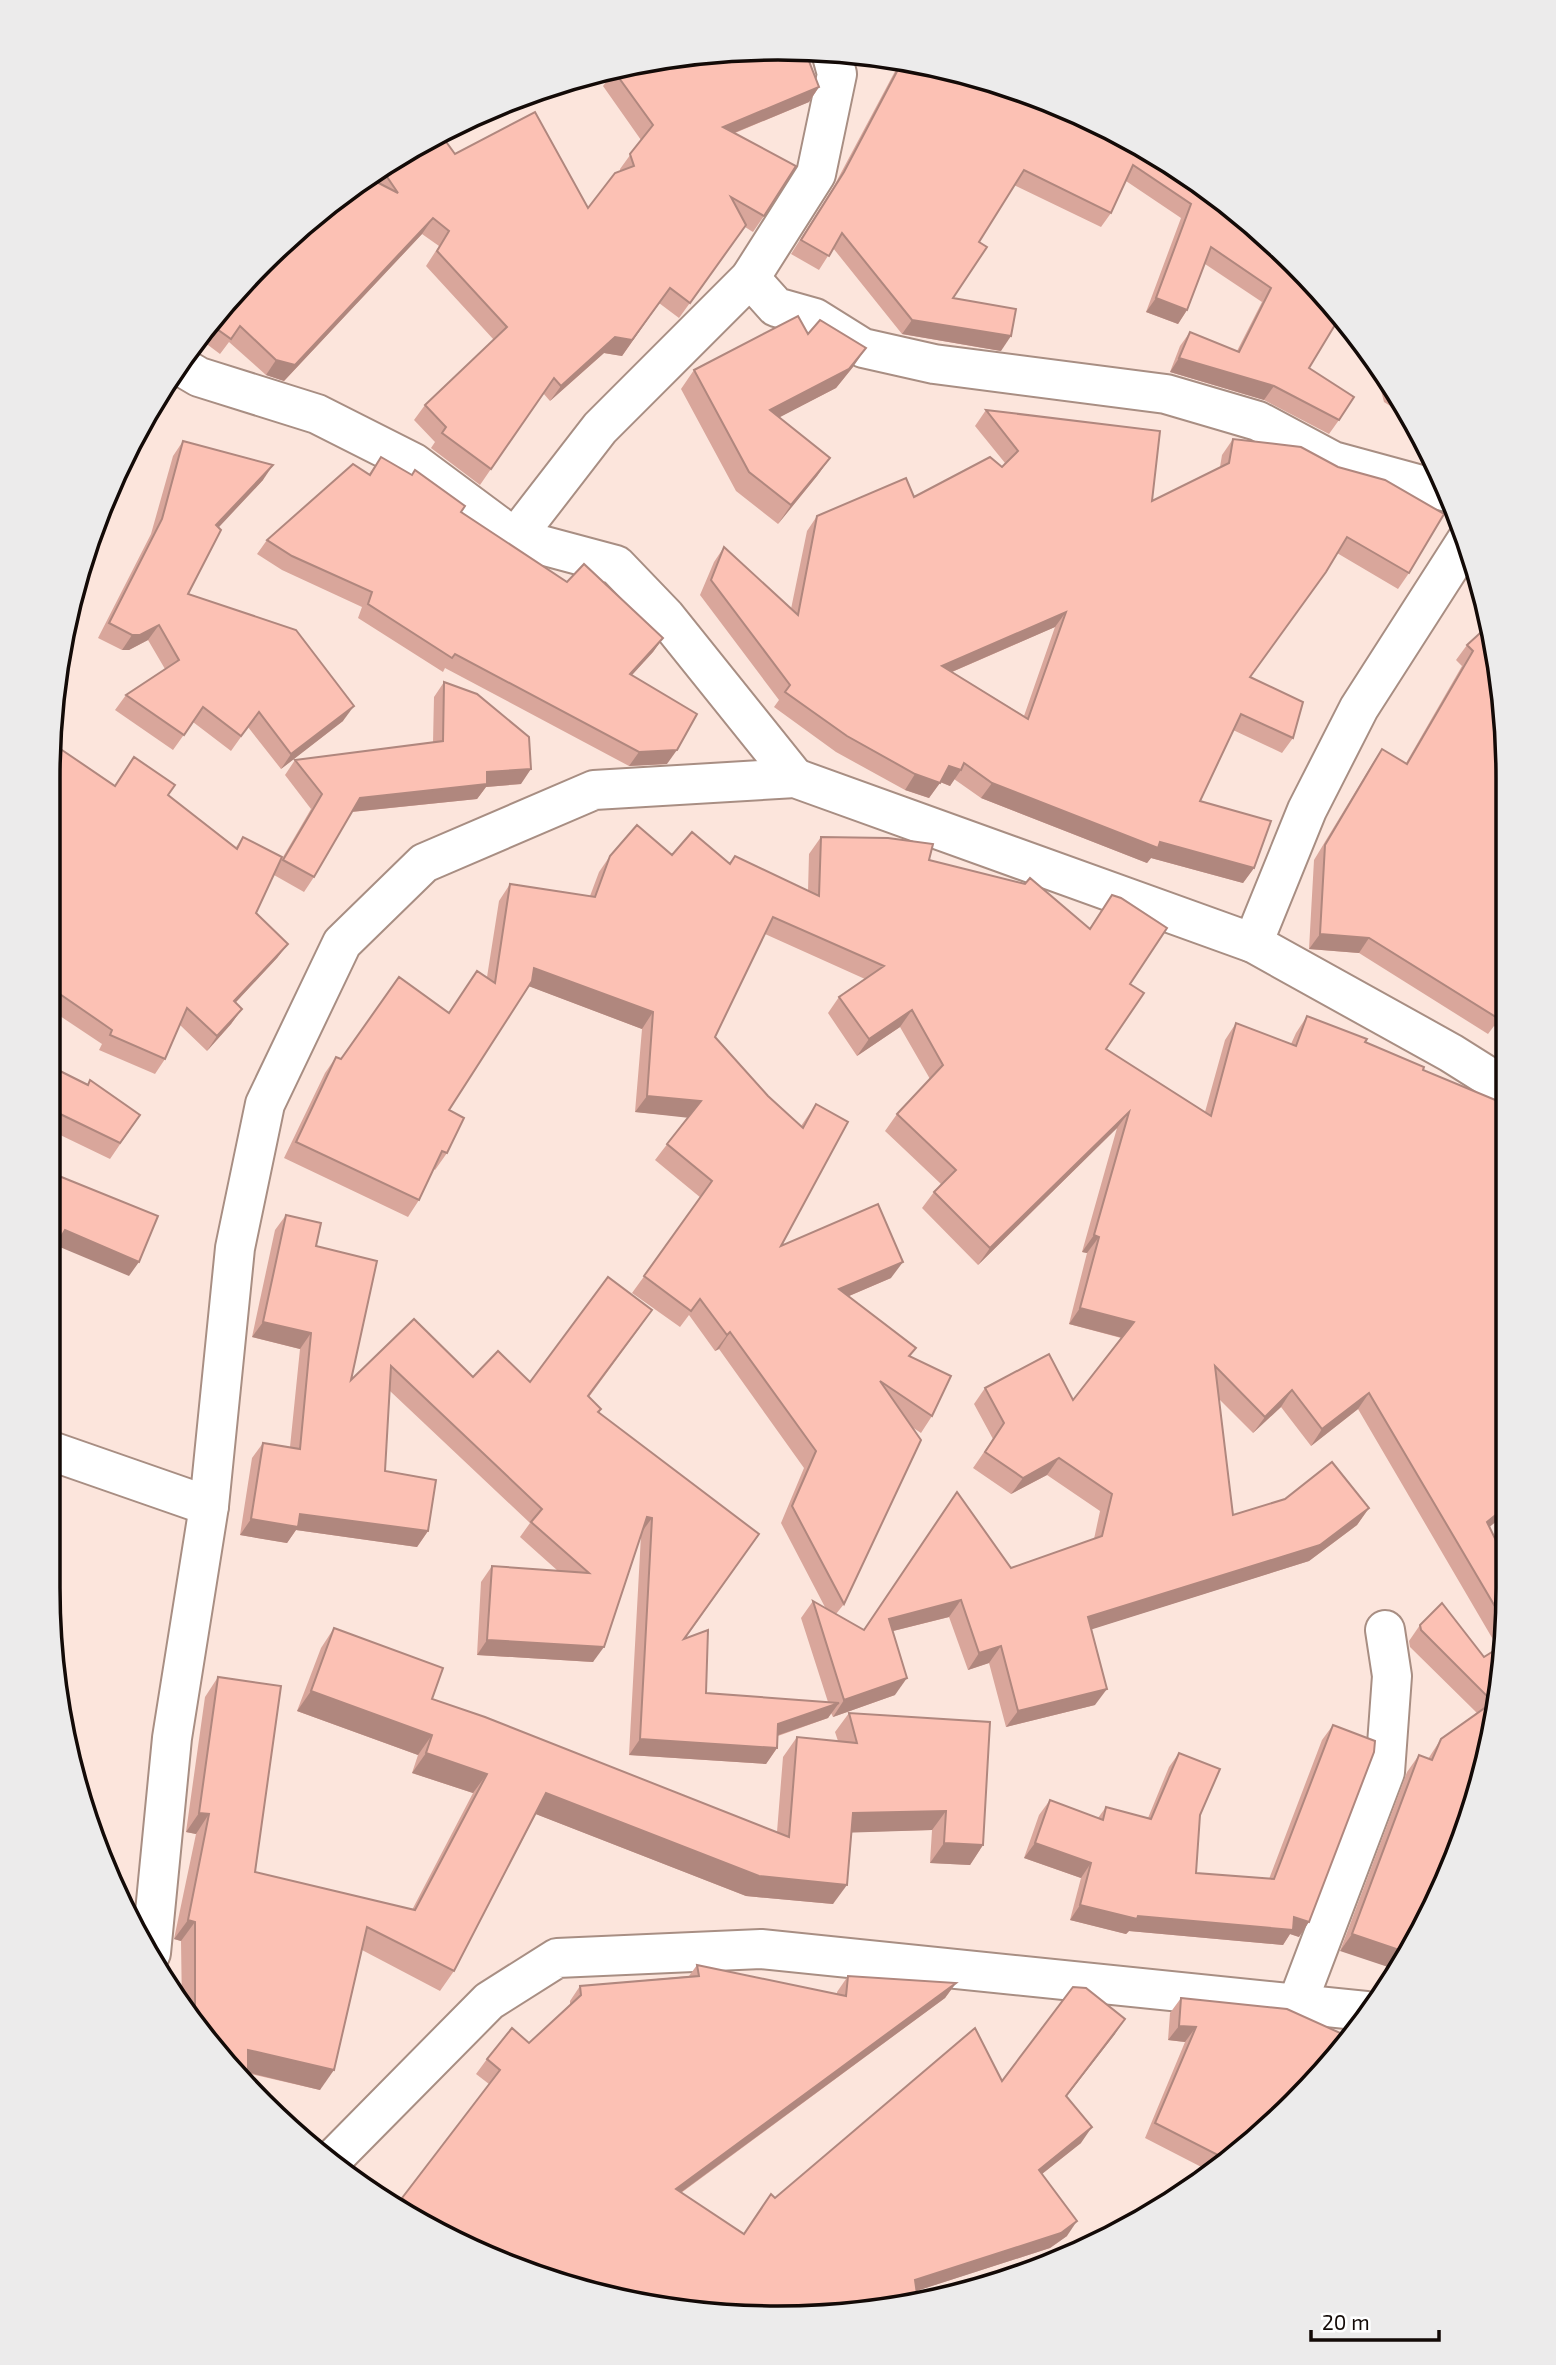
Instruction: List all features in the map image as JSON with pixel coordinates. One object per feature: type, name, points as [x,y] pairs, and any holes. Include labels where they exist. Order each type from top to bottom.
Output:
[{"type":"street","points":[[515,538],[600,428],[750,278],[816,174],[837,74],[834,62]]},
{"type":"street","points":[[750,278],[776,307],[815,317],[863,348],[934,364],[1166,394],[1258,421],[1332,461],[1435,489]]},
{"type":"street","points":[[187,370],[200,377],[317,414],[414,463],[515,538],[616,565],[665,616],[795,778]]},
{"type":"street","points":[[1253,943],[1307,810],[1359,708],[1459,551]]},
{"type":"street","points":[[152,1939],[172,1738],[209,1506],[234,1248],[265,1104],[342,943],[424,863],[594,790],[795,778],[1253,943],[1451,1053],[1496,1081]]},
{"type":"street","points":[[60,1454],[209,1506]]},
{"type":"street","points":[[1297,2004],[1385,1772],[1392,1676],[1385,1630]]},
{"type":"street","points":[[337,2154],[489,2001],[557,1958],[761,1950],[1358,2010]]},
{"type":"building","points":[[731,61],[809,61],[819,87],[723,127],[796,166],[764,216],[731,197],[746,225],[690,303],[670,288],[632,340],[615,337],[561,386],[554,378],[491,469],[442,433],[446,427],[425,405],[507,327],[437,251],[449,231],[433,218],[295,365],[276,360],[240,326],[231,339],[217,329],[270,270],[304,238],[377,182],[398,193],[387,176],[446,142],[455,154],[535,112],[588,208],[615,173],[634,166],[630,154],[653,125],[619,78]]},
{"type":"building","points":[[898,70],[964,84],[1053,114],[1137,156],[1215,208],[1252,238],[1286,270],[1335,325],[1309,368],[1354,397],[1339,420],[1274,386],[1179,358],[1190,332],[1239,352],[1271,288],[1211,247],[1187,310],[1156,298],[1191,204],[1133,165],[1111,213],[1024,170],[979,242],[987,247],[953,298],[1016,309],[1011,336],[912,320],[842,233],[829,256],[801,240],[844,172]]},
{"type":"building","points":[[798,316],[808,334],[820,320],[866,348],[849,369],[770,410],[830,458],[791,505],[749,472],[694,370]]},
{"type":"building","points":[[986,410],[1160,431],[1152,501],[1229,463],[1233,439],[1301,447],[1338,467],[1385,480],[1444,514],[1409,573],[1347,537],[1326,572],[1250,677],[1303,702],[1293,738],[1241,714],[1200,801],[1271,821],[1254,868],[1160,842],[1158,848],[992,783],[964,763],[961,770],[949,766],[940,783],[915,774],[847,736],[785,692],[790,685],[711,580],[724,547],[798,615],[817,516],[906,478],[914,497],[990,457],[1002,467],[1018,451]],"holes":[[[1066,612],[1028,719],[942,666]]]},
{"type":"building","points":[[183,441],[273,465],[216,525],[221,530],[188,594],[296,630],[354,706],[291,754],[259,712],[241,736],[203,707],[184,735],[126,695],[179,660],[159,625],[140,635],[132,635],[109,623],[162,519]]},
{"type":"building","points":[[381,457],[412,475],[415,470],[465,506],[461,512],[567,582],[584,564],[663,638],[630,674],[697,714],[677,750],[639,752],[455,654],[452,658],[368,604],[372,592],[292,556],[267,540],[353,464],[370,475]]},
{"type":"building","points":[[1482,632],[1495,731],[1496,1017],[1369,938],[1320,934],[1325,845],[1382,749],[1407,764],[1473,651],[1467,645]]},
{"type":"building","points":[[444,682],[477,694],[529,737],[531,769],[487,772],[487,784],[360,798],[314,877],[283,860],[322,794],[295,760],[443,741]]},
{"type":"building","points":[[61,749],[115,786],[134,757],[175,785],[168,795],[237,849],[243,837],[282,857],[256,913],[288,944],[234,1001],[242,1009],[217,1036],[187,1008],[165,1059],[110,1035],[112,1030],[60,994]]},
{"type":"building","points":[[637,825],[672,855],[692,832],[730,864],[735,856],[819,896],[821,837],[888,838],[933,844],[929,860],[1025,884],[1030,878],[1090,929],[1112,895],[1167,928],[1130,984],[1144,993],[1106,1049],[1211,1116],[1236,1023],[1296,1046],[1307,1016],[1367,1039],[1365,1042],[1424,1067],[1423,1070],[1496,1100],[1496,1515],[1487,1522],[1496,1541],[1496,1607],[1369,1393],[1322,1429],[1292,1390],[1265,1417],[1215,1366],[1233,1515],[1285,1499],[1332,1462],[1369,1508],[1320,1545],[1088,1617],[1107,1689],[1018,1711],[1001,1646],[979,1653],[961,1600],[889,1619],[907,1678],[844,1700],[813,1601],[864,1630],[957,1492],[1011,1568],[1102,1536],[1112,1494],[1059,1458],[1023,1478],[985,1452],[1004,1423],[985,1388],[1049,1354],[1073,1400],[1134,1322],[1080,1308],[1099,1237],[1094,1235],[1129,1112],[990,1248],[934,1192],[956,1170],[897,1114],[943,1065],[912,1010],[869,1039],[839,997],[884,966],[773,917],[715,1037],[768,1096],[803,1128],[816,1104],[848,1122],[781,1246],[878,1204],[903,1262],[839,1289],[916,1348],[909,1356],[951,1376],[932,1416],[880,1381],[921,1440],[844,1604],[792,1506],[816,1451],[730,1332],[727,1335],[700,1299],[691,1311],[644,1276],[712,1181],[667,1144],[701,1101],[647,1096],[653,1012],[534,968],[532,981],[449,1110],[464,1118],[447,1153],[442,1151],[419,1200],[296,1142],[336,1057],[341,1059],[399,977],[449,1013],[477,971],[495,983],[510,884],[595,897],[610,856]]},
{"type":"building","points":[[60,1071],[88,1085],[90,1080],[140,1115],[120,1143],[60,1114]]},
{"type":"building","points":[[60,1176],[158,1216],[139,1262],[65,1230],[60,1239]]},
{"type":"building","points":[[286,1215],[321,1223],[316,1246],[377,1261],[351,1380],[414,1319],[473,1377],[498,1351],[530,1382],[608,1277],[652,1310],[588,1396],[601,1409],[598,1412],[759,1534],[684,1639],[708,1630],[706,1693],[839,1703],[778,1724],[777,1748],[640,1739],[652,1518],[647,1517],[604,1647],[487,1640],[492,1566],[589,1573],[531,1522],[542,1509],[391,1366],[385,1471],[436,1480],[428,1531],[300,1514],[298,1527],[251,1519],[263,1443],[300,1449],[311,1333],[263,1322]]},
{"type":"building","points":[[1442,1603],[1484,1657],[1493,1651],[1488,1697],[1421,1630],[1420,1625]]},
{"type":"building","points":[[334,1628],[443,1668],[432,1699],[485,1717],[789,1837],[797,1737],[857,1743],[849,1713],[990,1722],[983,1845],[944,1843],[946,1811],[853,1813],[847,1885],[759,1876],[546,1793],[454,1971],[367,1927],[334,2070],[248,2050],[248,2072],[195,2006],[195,1922],[188,1920],[209,1814],[199,1813],[218,1677],[281,1686],[255,1872],[415,1910],[487,1774],[426,1753],[432,1735],[311,1691]]},
{"type":"building","points":[[1486,1707],[1472,1773],[1442,1862],[1398,1950],[1352,1934],[1419,1755],[1432,1760],[1441,1739]]},
{"type":"building","points":[[1333,1725],[1375,1741],[1374,1752],[1309,1922],[1294,1917],[1293,1930],[1138,1916],[1137,1919],[1080,1905],[1091,1863],[1035,1843],[1050,1800],[1103,1820],[1106,1807],[1151,1819],[1179,1753],[1220,1769],[1200,1815],[1196,1873],[1274,1879]]},
{"type":"building","points":[[697,1965],[846,1996],[848,1976],[956,1983],[676,2189],[744,2234],[771,2194],[775,2198],[975,2028],[1002,2081],[1073,1987],[1086,1988],[1125,2019],[1066,2096],[1092,2127],[1039,2170],[1077,2221],[1061,2233],[915,2280],[917,2292],[825,2304],[778,2306],[684,2299],[592,2281],[503,2251],[460,2231],[402,2198],[500,2070],[487,2059],[512,2028],[529,2043],[581,1995],[580,1986],[699,1976]]},
{"type":"building","points":[[1181,1998],[1287,2009],[1341,2033],[1286,2095],[1218,2155],[1155,2123],[1196,2027],[1179,2026]]}]
